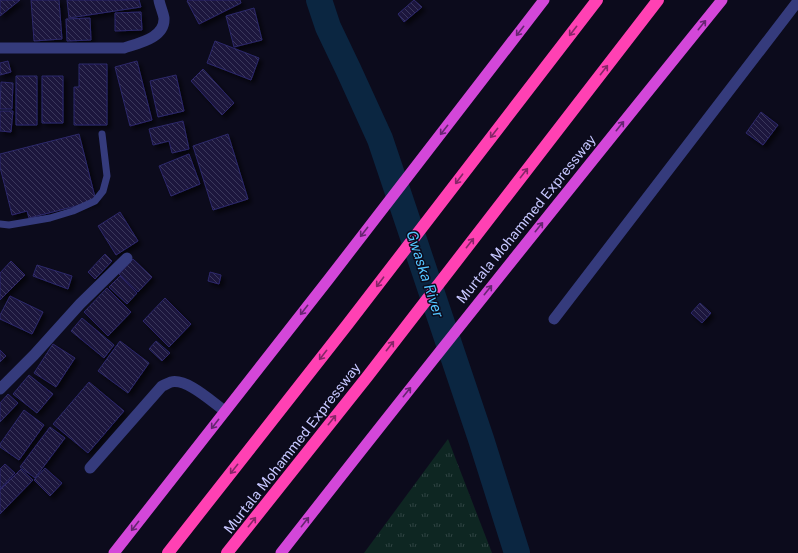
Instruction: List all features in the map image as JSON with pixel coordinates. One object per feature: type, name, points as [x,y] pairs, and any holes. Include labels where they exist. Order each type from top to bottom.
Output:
[{"type":"highway","points":[[114,553],[328,280],[544,0]]},
{"type":"highway","points":[[168,553],[597,0]]},
{"type":"highway","name":"Murtala Mohammed Expressway","points":[[228,553],[367,377],[658,0]]},
{"type":"highway","name":"Murtala Mohammed Expressway","points":[[281,553],[514,257],[722,0]]},
{"type":"street","points":[[0,48],[124,48],[142,42],[156,35],[163,28],[164,19],[159,0]]},
{"type":"street","points":[[554,319],[798,1]]},
{"type":"street","points":[[0,389],[34,355],[80,304],[127,258]]},
{"type":"street","points":[[90,468],[162,386],[171,382],[191,386],[225,411]]},
{"type":"lane","points":[[0,224],[9,225],[50,218],[73,211],[96,201],[103,191],[107,176],[102,134]]},
{"type":"green space","points":[[448,439],[492,553],[364,553]]},
{"type":"building","points":[[0,0],[20,0],[0,16]]},
{"type":"building","points":[[31,0],[59,0],[62,39],[34,41]]},
{"type":"building","points":[[67,0],[139,0],[141,7],[69,18]]},
{"type":"building","points":[[240,0],[241,3],[199,24],[187,1]]},
{"type":"building","points":[[414,0],[422,7],[404,22],[398,14]]},
{"type":"building","points":[[254,8],[262,40],[234,47],[226,16]]},
{"type":"building","points":[[141,12],[142,30],[115,31],[115,13]]},
{"type":"building","points":[[90,18],[91,40],[67,41],[66,19]]},
{"type":"building","points":[[215,41],[259,58],[251,80],[207,63]]},
{"type":"building","points":[[8,61],[11,72],[0,75],[0,63]]},
{"type":"building","points":[[137,61],[152,120],[130,126],[115,67]]},
{"type":"building","points":[[79,64],[107,64],[107,125],[74,125],[74,87],[79,87]]},
{"type":"building","points":[[203,69],[234,103],[222,115],[191,81]]},
{"type":"building","points":[[176,75],[184,111],[158,117],[150,81]]},
{"type":"building","points":[[16,76],[37,76],[37,125],[16,125]]},
{"type":"building","points":[[42,76],[63,76],[63,123],[42,123]]},
{"type":"building","points":[[1,82],[13,83],[12,109],[0,109]]},
{"type":"building","points":[[0,111],[13,111],[11,132],[0,131]]},
{"type":"building","points":[[761,112],[778,125],[763,145],[746,133]]},
{"type":"building","points":[[183,121],[189,149],[172,153],[169,141],[153,145],[149,129]]},
{"type":"building","points":[[79,134],[96,201],[29,218],[27,211],[12,215],[0,167],[0,154]]},
{"type":"building","points":[[228,134],[248,199],[213,210],[193,146]]},
{"type":"building","points":[[189,154],[200,184],[171,196],[159,166]]},
{"type":"building","points":[[120,212],[138,241],[116,255],[98,226]]},
{"type":"building","points":[[105,254],[112,261],[95,279],[88,272]]},
{"type":"building","points":[[133,259],[152,277],[138,292],[119,274]]},
{"type":"building","points":[[11,261],[25,275],[0,300],[0,273]]},
{"type":"building","points":[[37,265],[72,276],[68,289],[33,276]]},
{"type":"building","points":[[210,272],[221,275],[219,284],[208,281]]},
{"type":"building","points":[[120,276],[137,293],[127,304],[109,287]]},
{"type":"building","points":[[107,288],[131,312],[108,336],[84,312]]},
{"type":"building","points":[[10,296],[43,312],[32,334],[0,319],[0,315]]},
{"type":"building","points":[[165,298],[191,324],[169,347],[143,321]]},
{"type":"building","points":[[700,303],[711,313],[702,323],[691,313]]},
{"type":"building","points":[[82,318],[114,345],[104,358],[71,331]]},
{"type":"building","points":[[120,341],[149,363],[128,393],[98,371]]},
{"type":"building","points":[[156,341],[170,353],[162,361],[149,349]]},
{"type":"building","points":[[53,344],[75,358],[56,387],[34,373]]},
{"type":"building","points":[[0,350],[6,356],[0,362]]},
{"type":"building","points":[[29,375],[53,394],[37,413],[13,394]]},
{"type":"building","points":[[89,382],[124,411],[88,453],[53,424]]},
{"type":"building","points":[[8,394],[18,403],[0,422],[0,403]]},
{"type":"building","points":[[24,410],[44,425],[19,460],[0,447],[0,444]]},
{"type":"building","points":[[50,427],[65,438],[35,478],[20,467]]},
{"type":"building","points":[[5,464],[15,473],[0,489],[0,469]]},
{"type":"building","points":[[45,468],[62,483],[50,496],[34,480]]},
{"type":"building","points":[[21,469],[33,480],[0,514],[0,490]]},
{"type":"waterway","name":"Gwaska River","points":[[319,0],[328,27],[380,139],[481,439],[517,553]]}]
